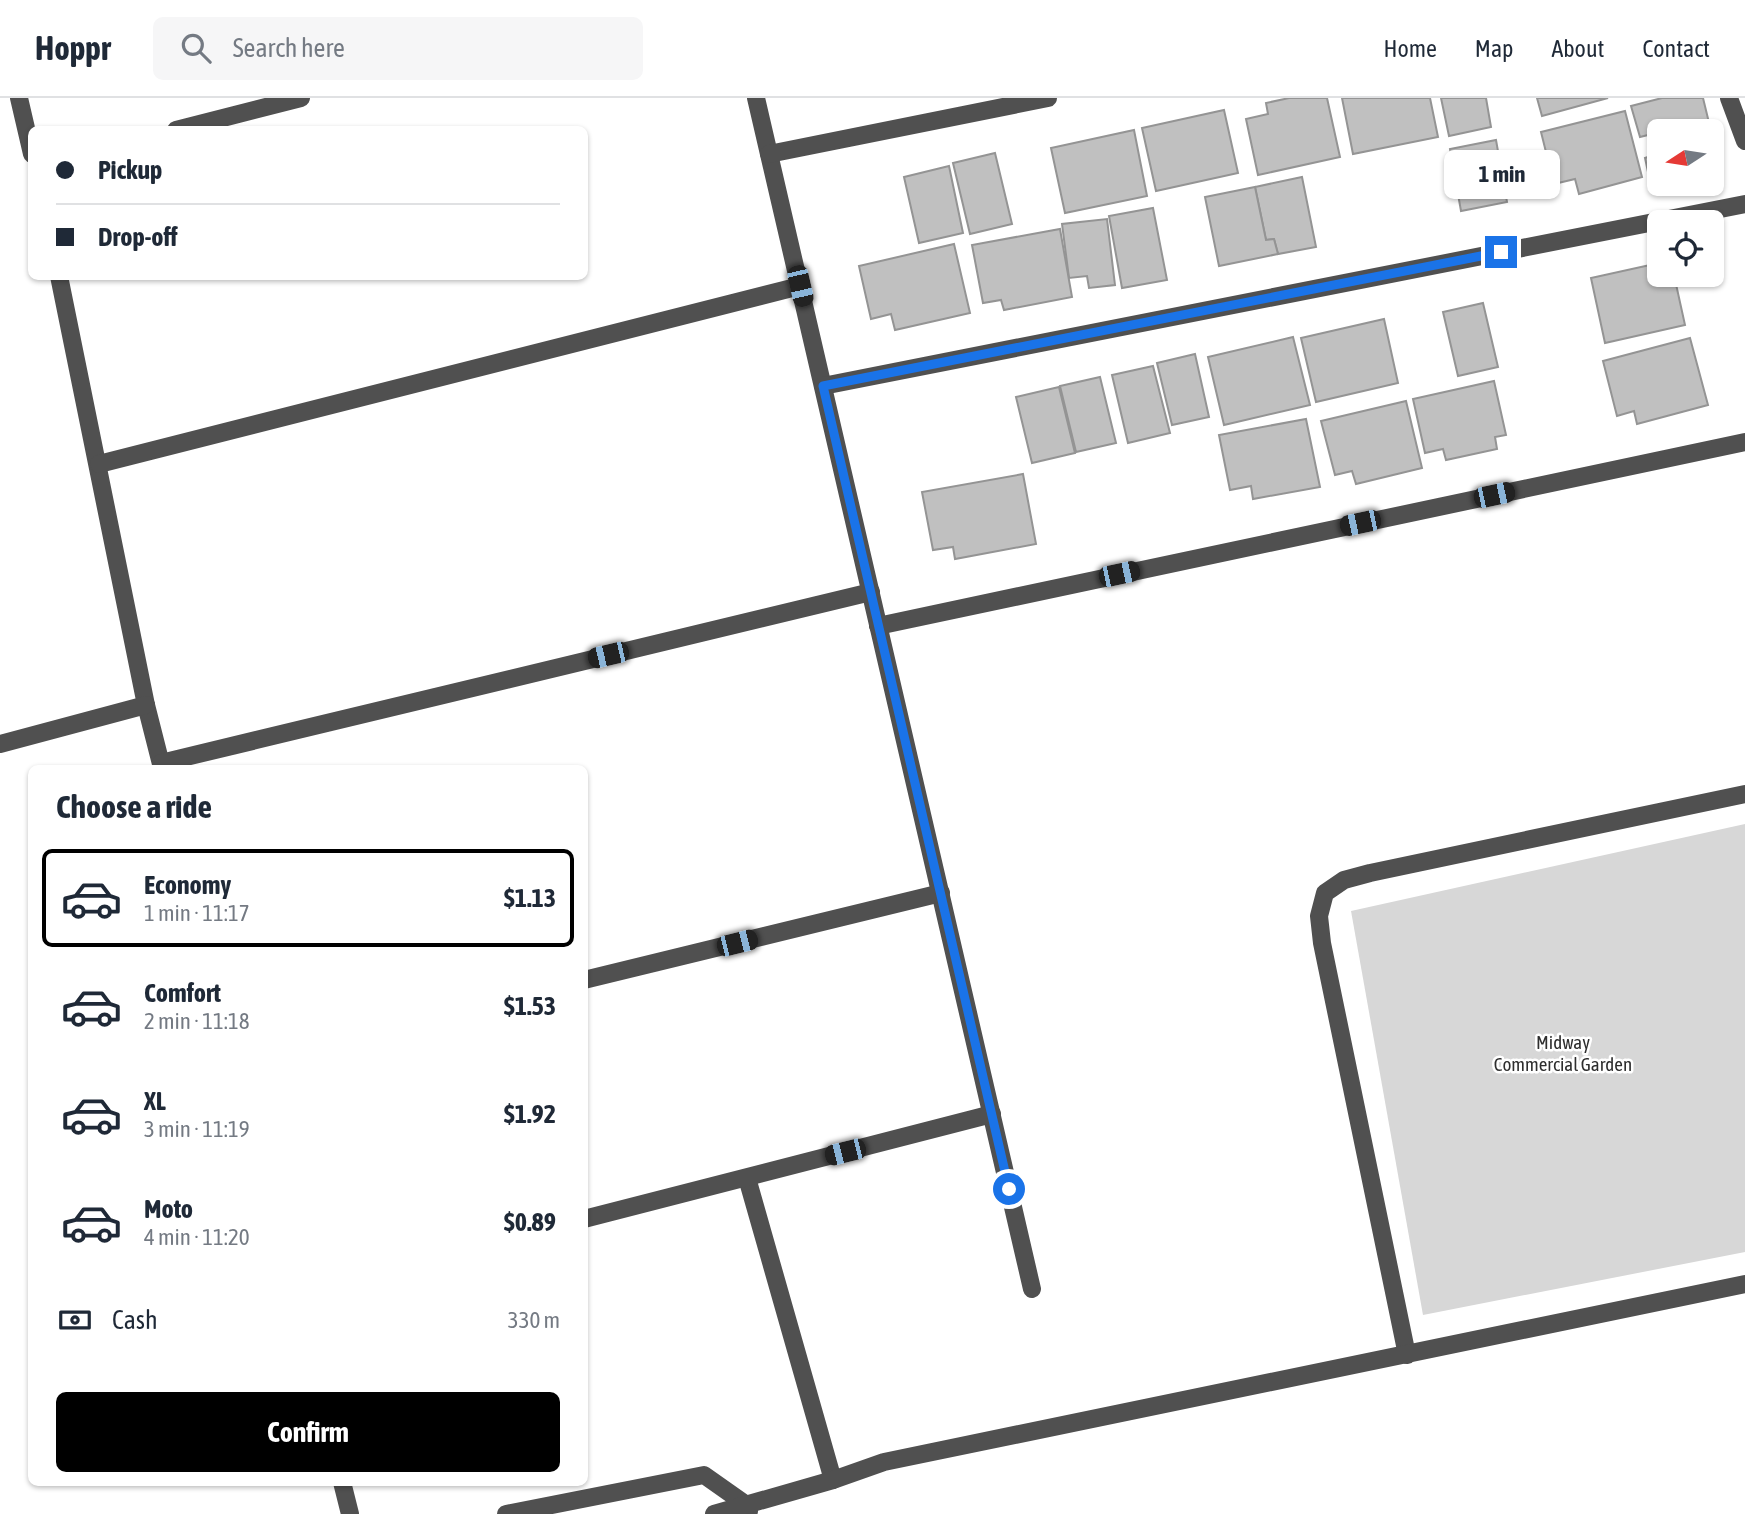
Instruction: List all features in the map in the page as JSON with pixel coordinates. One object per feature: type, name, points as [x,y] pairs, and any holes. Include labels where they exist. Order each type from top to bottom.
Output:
[{"type":"street","points":[[19,98],[28,137]]},
{"type":"street","points":[[192,126],[302,98]]},
{"type":"street","points":[[756,98],[1032,1289]]},
{"type":"street","points":[[769,154],[1048,98]]},
{"type":"street","points":[[1730,98],[1745,141]]},
{"type":"street","points":[[823,386],[1745,204]]},
{"type":"street","points":[[60,280],[146,705],[162,765],[871,592]]},
{"type":"street","points":[[99,464],[800,286]]},
{"type":"street","points":[[878,626],[1745,442]]},
{"type":"street","points":[[0,744],[146,705]]},
{"type":"street","points":[[1407,1354],[1322,943],[1319,916],[1325,893],[1344,880],[1370,873],[1745,794]]},
{"type":"street","points":[[588,979],[940,893]]},
{"type":"street","points":[[588,1218],[992,1114]]},
{"type":"street","points":[[747,1178],[833,1480]]},
{"type":"street","points":[[714,1514],[749,1510],[884,1462],[1745,1284]]},
{"type":"street","points":[[506,1514],[704,1475],[749,1510]]},
{"type":"street","points":[[343,1486],[350,1514]]},
{"type":"green space","name":"Midway Commercial Garden","points":[[1745,824],[1745,1252],[1423,1315],[1351,911]]},
{"type":"building","points":[[1289,98],[1327,98],[1340,157],[1258,175],[1246,119],[1268,114],[1266,103]]},
{"type":"building","points":[[1342,98],[1430,98],[1438,137],[1353,154]]},
{"type":"building","points":[[1441,98],[1486,98],[1491,127],[1449,136]]},
{"type":"building","points":[[1537,98],[1608,98],[1542,116]]},
{"type":"building","points":[[1662,98],[1703,98],[1708,119],[1647,119],[1647,135],[1640,137],[1631,106]]},
{"type":"building","points":[[1224,110],[1238,173],[1156,191],[1142,128]]},
{"type":"building","points":[[1625,111],[1642,177],[1579,194],[1575,179],[1554,184],[1541,132]]},
{"type":"building","points":[[1134,130],[1147,196],[1065,213],[1051,148]]},
{"type":"building","points":[[1496,140],[1507,202],[1461,211],[1450,149]]},
{"type":"building","points":[[995,153],[1012,224],[970,234],[953,163]]},
{"type":"building","points":[[949,166],[963,233],[919,243],[904,177]]},
{"type":"building","points":[[1302,177],[1316,247],[1278,254],[1274,239],[1266,240],[1255,187]]},
{"type":"building","points":[[1255,187],[1266,240],[1274,239],[1278,254],[1219,266],[1205,197]]},
{"type":"building","points":[[1153,208],[1167,280],[1122,288],[1109,216]]},
{"type":"building","points":[[1107,219],[1115,285],[1089,288],[1087,276],[1069,278],[1062,224]]},
{"type":"building","points":[[1060,229],[1072,297],[1004,310],[1001,300],[983,303],[972,245]]},
{"type":"building","points":[[954,244],[970,313],[895,330],[891,314],[871,319],[859,266]]},
{"type":"building","points":[[1647,266],[1647,287],[1677,287],[1685,325],[1605,343],[1591,278]]},
{"type":"building","points":[[1483,303],[1498,367],[1458,376],[1443,312]]},
{"type":"building","points":[[1384,319],[1398,383],[1316,402],[1301,338]]},
{"type":"building","points":[[1293,337],[1310,405],[1224,425],[1208,357]]},
{"type":"building","points":[[1690,338],[1708,405],[1637,424],[1634,411],[1617,416],[1603,361]]},
{"type":"building","points":[[1195,354],[1209,417],[1172,425],[1157,363]]},
{"type":"building","points":[[1153,366],[1170,433],[1128,443],[1112,375]]},
{"type":"building","points":[[1100,377],[1116,443],[1076,452],[1060,386]]},
{"type":"building","points":[[1494,381],[1506,435],[1495,437],[1497,449],[1446,460],[1443,449],[1425,453],[1413,399]]},
{"type":"building","points":[[1059,387],[1075,453],[1032,463],[1016,397]]},
{"type":"building","points":[[1406,401],[1422,468],[1356,484],[1352,471],[1335,475],[1321,421]]},
{"type":"building","points":[[1306,419],[1320,487],[1253,499],[1251,486],[1230,490],[1219,435]]},
{"type":"building","points":[[1023,474],[1036,544],[955,559],[953,547],[933,550],[922,492]]},
{"type":"route","points":[[1009,1189],[823,386],[1501,252]]}]
